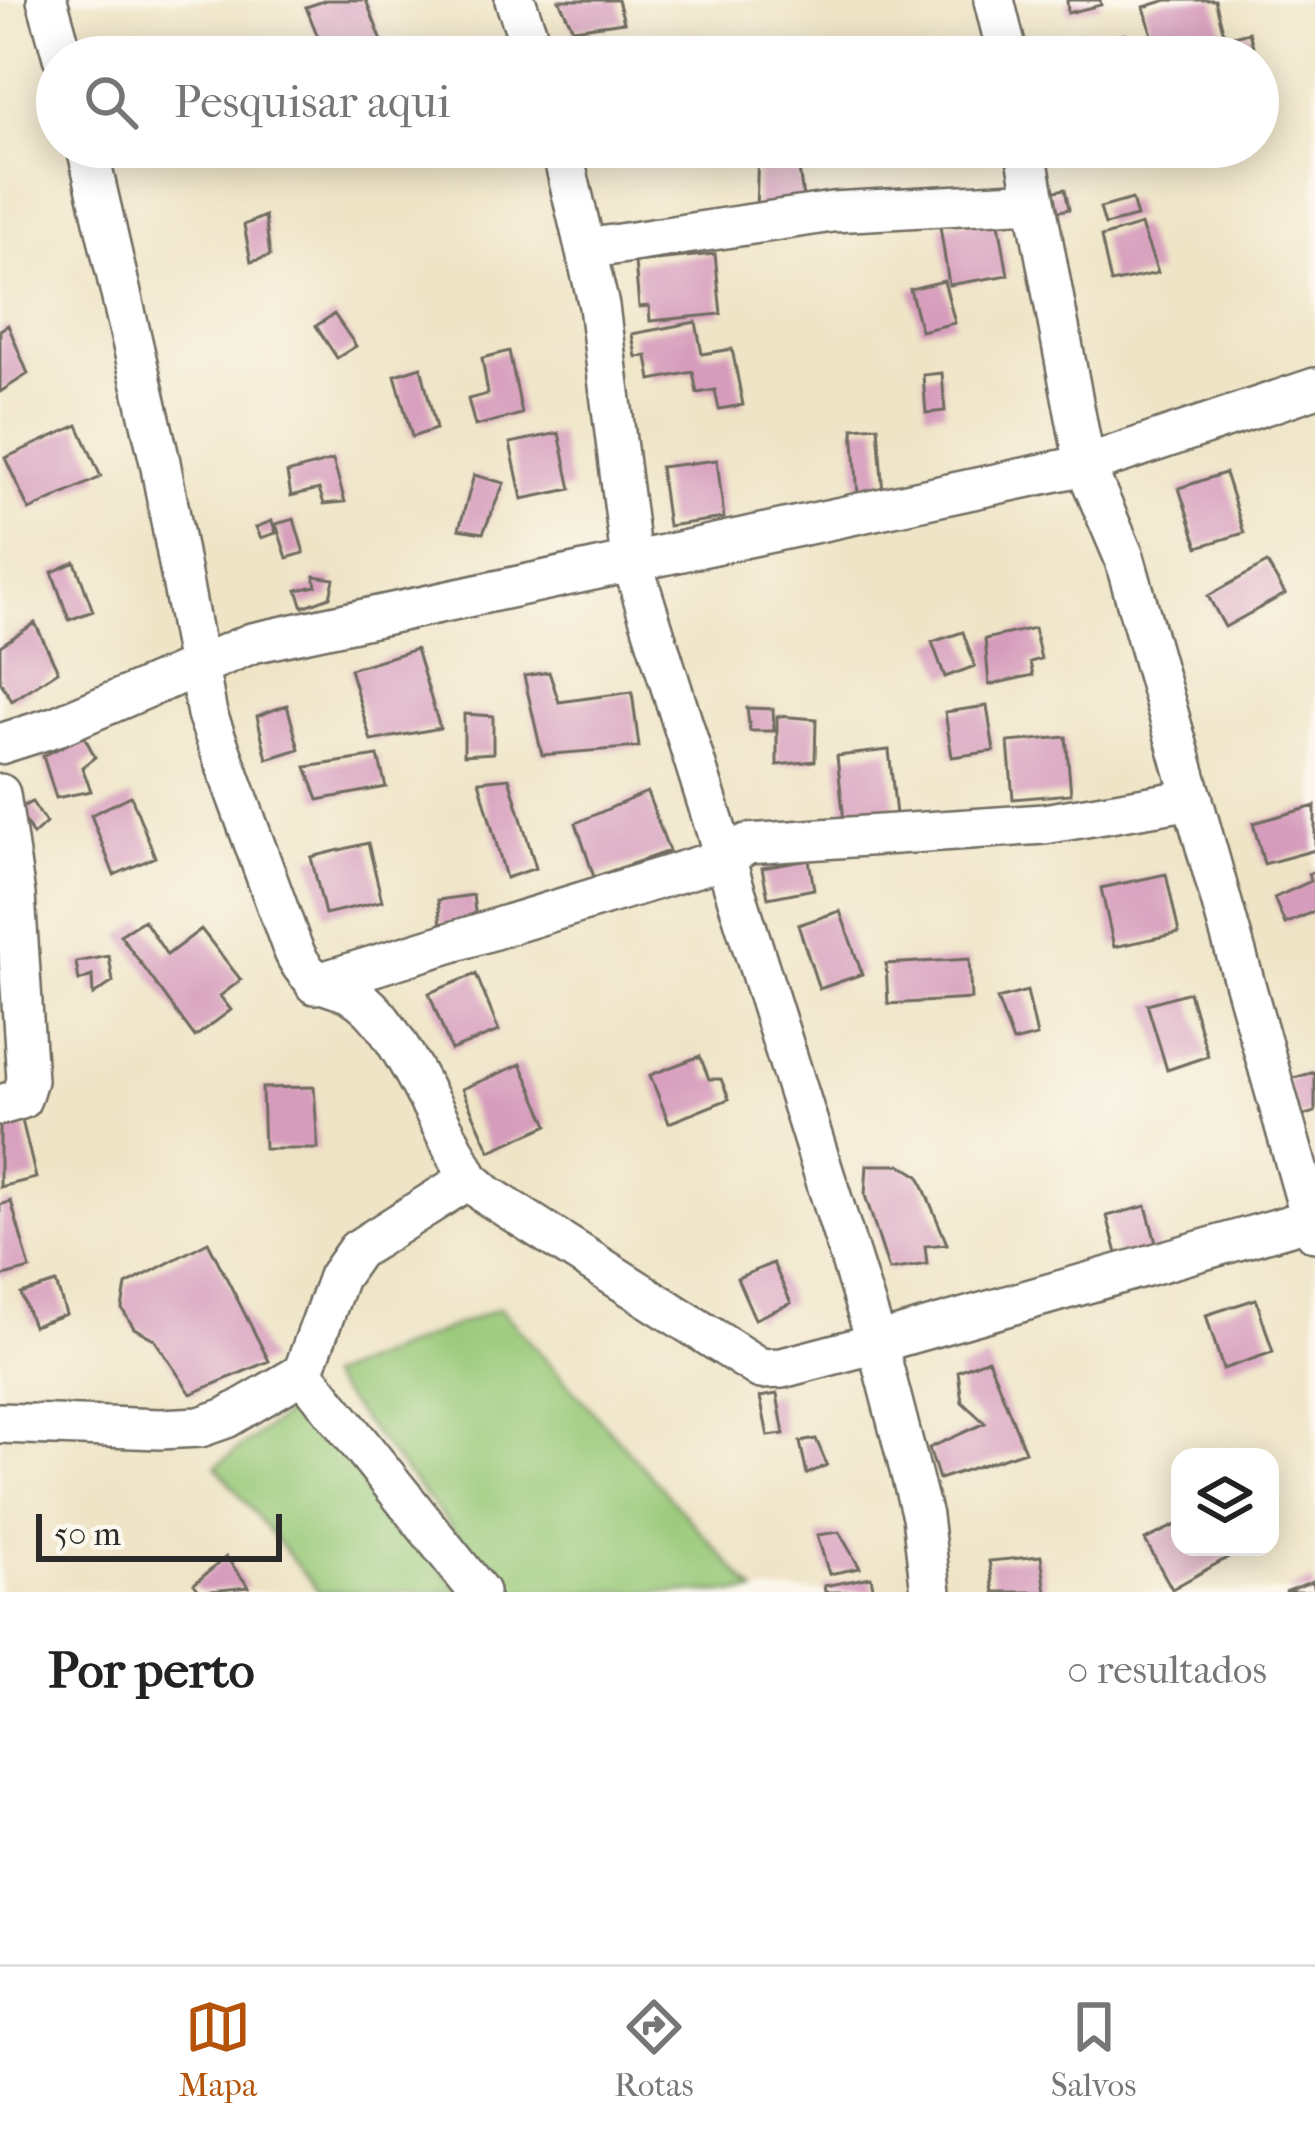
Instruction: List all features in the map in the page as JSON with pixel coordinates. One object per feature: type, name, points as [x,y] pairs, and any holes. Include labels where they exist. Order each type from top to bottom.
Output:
[{"type":"street","points":[[47,0],[57,36]]},
{"type":"street","points":[[515,0],[528,36]]},
{"type":"street","points":[[994,0],[1002,36]]},
{"type":"street","points":[[93,168],[160,462],[206,714],[302,972],[315,984],[370,1007],[469,1179],[760,1369],[782,1368],[1314,1223],[1124,556],[1085,465],[1029,168]]},
{"type":"street","points":[[567,168],[599,306],[631,559],[877,1342],[922,1516],[932,1592]]},
{"type":"street","points":[[586,249],[832,212],[1036,201]]},
{"type":"street","points":[[0,744],[57,726],[252,643],[631,559],[921,504],[1085,465],[1315,388]]},
{"type":"street","points":[[0,794],[15,896],[27,1080],[21,1100],[0,1106]]},
{"type":"street","points":[[315,984],[726,858],[747,844],[770,839],[996,829],[1193,799]]},
{"type":"street","points":[[0,1423],[200,1427],[303,1373],[320,1338],[338,1277],[357,1250],[469,1179]]},
{"type":"street","points":[[303,1373],[478,1592]]},
{"type":"green space","points":[[500,1308],[755,1592],[505,1592],[327,1377]]},
{"type":"green space","points":[[299,1404],[462,1592],[319,1592],[216,1466]]},
{"type":"building","points":[[327,0],[366,0],[380,36],[318,36],[306,7]]},
{"type":"building","points":[[559,0],[618,0],[624,22],[573,29]]},
{"type":"building","points":[[1067,0],[1100,0],[1101,5],[1068,13]]},
{"type":"building","points":[[1167,0],[1215,0],[1224,36],[1152,36],[1144,7]]},
{"type":"building","points":[[757,168],[799,168],[804,205],[756,212]]},
{"type":"building","points":[[1065,189],[1069,209],[1050,213],[1046,193]]},
{"type":"building","points":[[1132,199],[1137,217],[1105,225],[1100,208]]},
{"type":"building","points":[[265,216],[270,256],[251,262],[244,225]]},
{"type":"building","points":[[998,217],[1008,275],[949,285],[940,226]]},
{"type":"building","points":[[1141,225],[1158,273],[1111,283],[1101,237]]},
{"type":"building","points":[[715,254],[721,314],[650,321],[649,306],[639,307],[635,262]]},
{"type":"building","points":[[944,281],[955,323],[921,331],[910,289]]},
{"type":"building","points":[[334,314],[356,346],[337,358],[316,326]]},
{"type":"building","points":[[696,322],[702,354],[732,349],[743,405],[719,409],[715,390],[697,393],[693,372],[651,380],[647,356],[636,357],[632,334]]},
{"type":"building","points":[[8,325],[28,374],[0,392],[0,330]]},
{"type":"building","points":[[509,351],[522,414],[475,426],[468,399],[488,394],[482,358]]},
{"type":"building","points":[[421,367],[436,429],[412,437],[395,375]]},
{"type":"building","points":[[942,373],[945,411],[926,413],[923,375]]},
{"type":"building","points":[[78,425],[101,477],[29,510],[5,458]]},
{"type":"building","points":[[878,426],[883,494],[858,496],[853,428]]},
{"type":"building","points":[[559,433],[571,489],[522,499],[510,443]]},
{"type":"building","points":[[333,460],[345,502],[324,504],[319,489],[291,496],[287,473]]},
{"type":"building","points":[[717,460],[724,518],[668,526],[660,467]]},
{"type":"building","points":[[1225,473],[1244,533],[1198,547],[1179,488]]},
{"type":"building","points":[[474,475],[504,483],[483,533],[459,529]]},
{"type":"building","points":[[294,519],[304,553],[287,558],[276,524]]},
{"type":"building","points":[[272,521],[276,533],[261,538],[256,527]]},
{"type":"building","points":[[75,562],[93,611],[69,620],[52,572]]},
{"type":"building","points":[[1267,563],[1285,594],[1225,627],[1208,596]]},
{"type":"building","points":[[314,576],[334,579],[330,597],[303,607],[297,590],[316,586]]},
{"type":"building","points":[[35,623],[58,671],[12,701],[0,681],[0,646]]},
{"type":"building","points":[[1034,628],[1041,659],[1030,662],[1033,675],[989,685],[985,639]]},
{"type":"building","points":[[963,632],[975,666],[945,677],[932,642]]},
{"type":"building","points":[[416,649],[440,728],[371,741],[350,669]]},
{"type":"building","points":[[549,672],[559,702],[632,692],[639,747],[542,755],[524,676]]},
{"type":"building","points":[[287,705],[299,749],[267,759],[257,716]]},
{"type":"building","points":[[987,706],[994,751],[952,757],[945,712]]},
{"type":"building","points":[[747,708],[773,709],[774,731],[750,731]]},
{"type":"building","points":[[464,714],[493,716],[493,753],[464,755]]},
{"type":"building","points":[[777,716],[816,719],[815,761],[777,765]]},
{"type":"building","points":[[84,736],[95,757],[82,767],[91,791],[56,798],[43,756]]},
{"type":"building","points":[[1066,737],[1071,794],[1013,799],[1008,742]]},
{"type":"building","points":[[889,750],[896,815],[844,821],[837,756]]},
{"type":"building","points":[[378,756],[386,787],[318,800],[306,767]]},
{"type":"building","points":[[509,778],[536,868],[506,878],[479,781]]},
{"type":"building","points":[[647,792],[669,851],[594,877],[576,823]]},
{"type":"building","points":[[131,796],[155,857],[114,875],[91,815]]},
{"type":"building","points":[[32,802],[46,823],[33,835],[18,809]]},
{"type":"building","points":[[1315,806],[1315,850],[1264,864],[1253,823]]},
{"type":"building","points":[[368,843],[382,901],[325,914],[311,857]]},
{"type":"building","points":[[809,860],[814,889],[768,898],[762,868]]},
{"type":"building","points":[[1315,871],[1315,911],[1285,924],[1274,898],[1311,881],[1308,874]]},
{"type":"building","points":[[1166,874],[1179,933],[1114,947],[1101,888]]},
{"type":"building","points":[[473,895],[476,920],[441,925],[438,900]]},
{"type":"building","points":[[840,911],[862,974],[819,989],[798,925]]},
{"type":"building","points":[[144,920],[167,955],[201,929],[241,980],[220,996],[231,1010],[195,1037],[120,935]]},
{"type":"building","points":[[109,956],[113,982],[93,995],[92,976],[79,981],[76,962]]},
{"type":"building","points":[[969,959],[971,999],[888,1004],[886,964]]},
{"type":"building","points":[[476,974],[499,1031],[451,1050],[429,993]]},
{"type":"building","points":[[1027,991],[1037,1036],[1013,1042],[997,999]]},
{"type":"building","points":[[1189,992],[1208,1056],[1167,1070],[1147,1004]]},
{"type":"building","points":[[700,1056],[709,1079],[721,1079],[729,1099],[669,1123],[650,1075]]},
{"type":"building","points":[[521,1064],[548,1125],[490,1151],[462,1089]]},
{"type":"building","points":[[1315,1072],[1315,1112],[1298,1117],[1286,1080]]},
{"type":"building","points":[[314,1087],[318,1149],[264,1149],[262,1088]]},
{"type":"building","points":[[20,1112],[36,1178],[0,1187],[0,1115]]},
{"type":"building","points":[[867,1165],[901,1165],[919,1176],[947,1244],[925,1246],[927,1264],[889,1270],[865,1195]]},
{"type":"building","points":[[11,1201],[30,1269],[0,1277],[0,1205]]},
{"type":"building","points":[[1146,1206],[1158,1250],[1119,1261],[1107,1216]]},
{"type":"building","points":[[208,1242],[269,1361],[191,1394],[154,1339],[134,1328],[122,1309],[126,1285]]},
{"type":"building","points":[[773,1263],[791,1303],[755,1319],[737,1278]]},
{"type":"building","points":[[56,1283],[66,1314],[33,1326],[21,1294]]},
{"type":"building","points":[[1256,1299],[1273,1352],[1223,1369],[1206,1315]]},
{"type":"building","points":[[988,1359],[1025,1451],[939,1479],[929,1448],[985,1423],[962,1402],[958,1371]]},
{"type":"building","points":[[777,1394],[784,1434],[768,1436],[760,1397]]},
{"type":"building","points":[[816,1439],[827,1465],[807,1474],[800,1442]]},
{"type":"building","points":[[1171,1527],[1171,1556],[1230,1556],[1172,1589],[1145,1540]]},
{"type":"building","points":[[839,1532],[860,1568],[829,1574],[817,1535]]},
{"type":"building","points":[[1041,1556],[1046,1592],[994,1592],[989,1561]]},
{"type":"building","points":[[226,1557],[249,1587],[200,1592],[194,1584]]},
{"type":"building","points":[[871,1577],[874,1592],[825,1592],[824,1586]]},
{"type":"building","points":[[1313,1581],[1315,1592],[1285,1592]]}]
